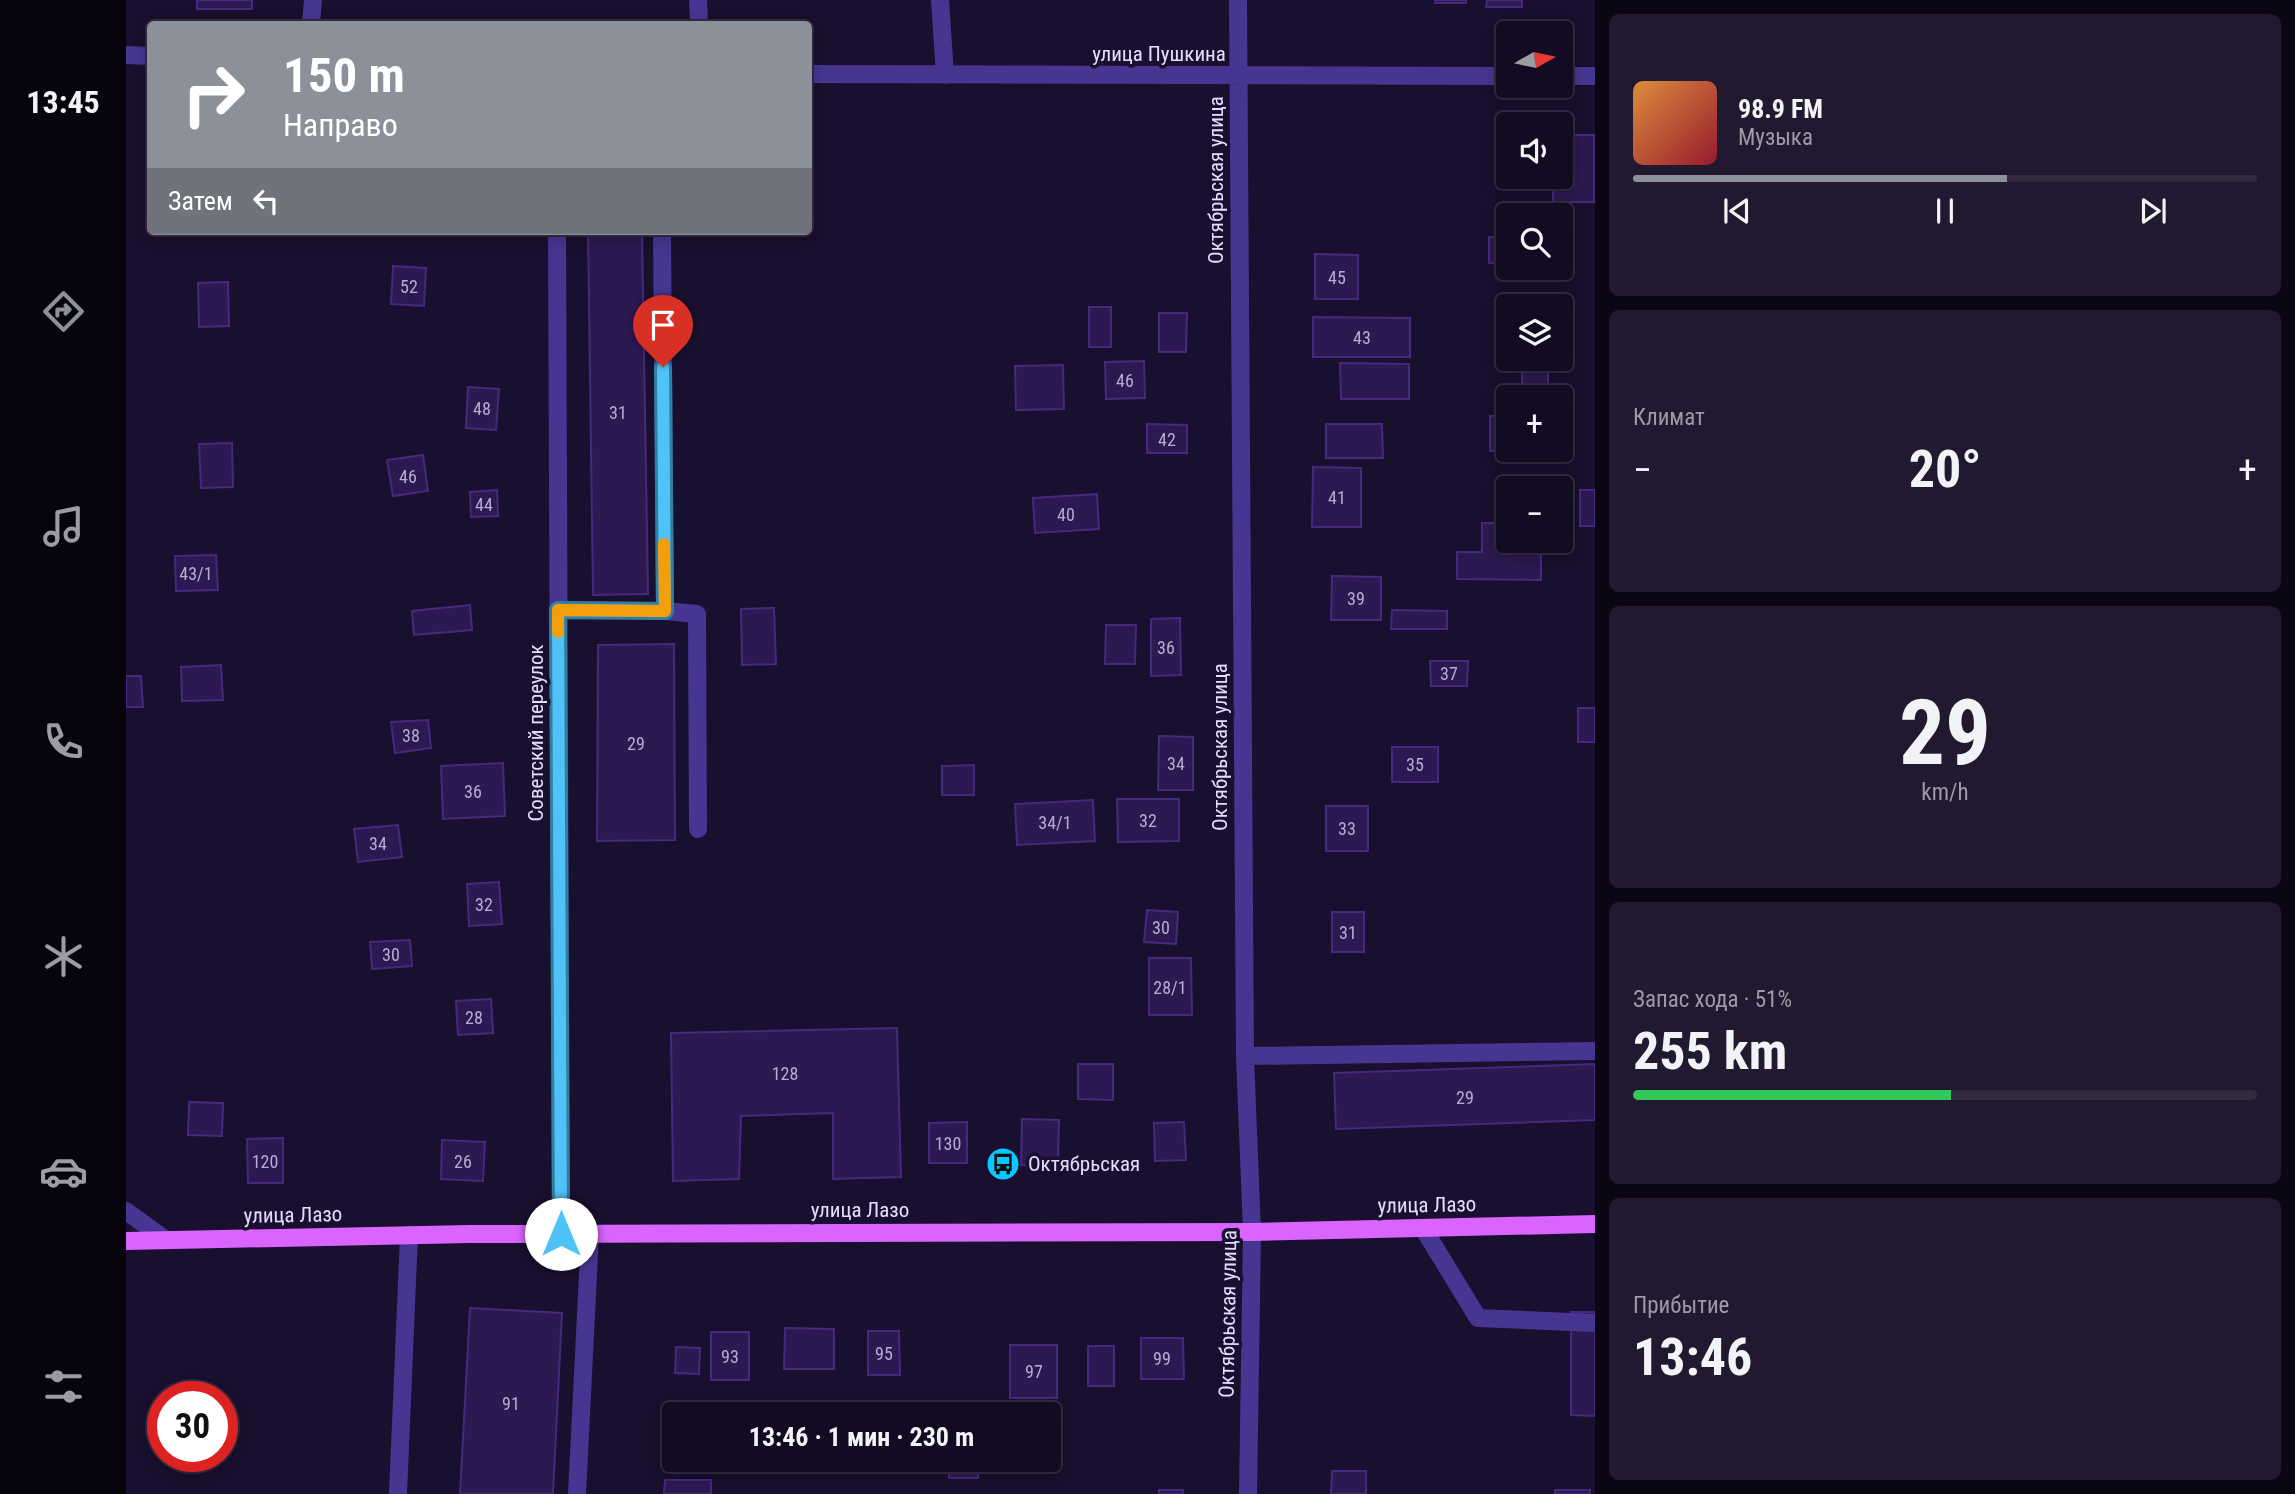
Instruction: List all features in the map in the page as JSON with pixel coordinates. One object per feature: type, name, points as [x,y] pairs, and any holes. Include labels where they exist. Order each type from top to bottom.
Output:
[{"type":"main road","name":"улица Лазо","points":[[126,1241],[561,1234],[1252,1232],[1595,1224]]},
{"type":"street","points":[[311,21],[313,0]]},
{"type":"street","points":[[698,0],[699,21]]},
{"type":"street","points":[[940,0],[945,75]]},
{"type":"street","name":"Октябрьская улица","points":[[1238,0],[1245,1056],[1252,1232],[1248,1494]]},
{"type":"street","points":[[126,55],[147,56]]},
{"type":"street","name":"улица Пушкина","points":[[812,75],[1496,76]]},
{"type":"street","points":[[1573,76],[1595,76]]},
{"type":"street","name":"Советский переулок","points":[[557,235],[561,1234]]},
{"type":"street","points":[[662,235],[665,611]]},
{"type":"street","points":[[558,610],[697,614],[698,830]]},
{"type":"street","points":[[1245,1056],[1595,1051]]},
{"type":"street","points":[[126,1210],[166,1240]]},
{"type":"street","points":[[1423,1228],[1478,1318],[1595,1323]]},
{"type":"street","points":[[577,1494],[590,1234]]},
{"type":"street","points":[[398,1494],[409,1236]]},
{"type":"building","points":[[197,0],[252,0],[252,9],[197,9]]},
{"type":"building","points":[[1435,0],[1466,0],[1466,3],[1435,3]]},
{"type":"building","points":[[1487,0],[1522,0],[1522,7],[1486,7]]},
{"type":"building","points":[[1573,135],[1594,135],[1594,202],[1553,202],[1553,189],[1573,189]]},
{"type":"building","points":[[588,235],[642,235],[648,594],[593,595]]},
{"type":"building","points":[[1489,237],[1496,237],[1496,263],[1489,263]]},
{"type":"building","points":[[1315,254],[1358,255],[1358,299],[1315,299]]},
{"type":"building","points":[[393,266],[426,268],[424,306],[391,304]]},
{"type":"building","points":[[228,282],[229,326],[199,327],[198,283]]},
{"type":"building","points":[[1089,307],[1111,307],[1111,347],[1089,347]]},
{"type":"building","points":[[1159,313],[1187,313],[1186,352],[1159,352]]},
{"type":"building","points":[[1313,317],[1410,318],[1410,357],[1313,357]]},
{"type":"building","points":[[1144,361],[1145,398],[1106,399],[1105,362]]},
{"type":"building","points":[[1340,363],[1409,364],[1409,399],[1341,399]]},
{"type":"building","points":[[1063,365],[1064,409],[1016,410],[1015,366]]},
{"type":"building","points":[[1522,371],[1548,371],[1548,385],[1522,385]]},
{"type":"building","points":[[468,387],[499,389],[496,430],[466,428]]},
{"type":"building","points":[[1490,416],[1496,416],[1496,451],[1490,451]]},
{"type":"building","points":[[1147,424],[1187,425],[1187,453],[1147,453]]},
{"type":"building","points":[[1326,424],[1382,424],[1383,458],[1326,458]]},
{"type":"building","points":[[232,443],[233,487],[201,488],[199,444]]},
{"type":"building","points":[[423,455],[428,491],[393,496],[387,460]]},
{"type":"building","points":[[1313,467],[1361,468],[1361,527],[1312,527]]},
{"type":"building","points":[[497,490],[498,516],[471,517],[470,492]]},
{"type":"building","points":[[1580,490],[1595,490],[1595,526],[1580,526]]},
{"type":"building","points":[[1097,494],[1099,529],[1035,533],[1033,498]]},
{"type":"building","points":[[1482,523],[1496,523],[1496,553],[1541,553],[1541,580],[1457,579],[1457,552],[1482,552]]},
{"type":"building","points":[[216,555],[218,590],[176,591],[175,556]]},
{"type":"building","points":[[1332,576],[1381,577],[1381,620],[1331,620]]},
{"type":"building","points":[[470,605],[472,630],[414,635],[412,611]]},
{"type":"building","points":[[774,608],[776,664],[742,665],[741,609]]},
{"type":"building","points":[[1392,610],[1447,611],[1447,629],[1391,629]]},
{"type":"building","points":[[1180,618],[1181,675],[1151,676],[1151,619]]},
{"type":"building","points":[[1106,625],[1136,625],[1135,664],[1105,664]]},
{"type":"building","points":[[674,644],[675,840],[597,841],[598,645]]},
{"type":"building","points":[[1430,661],[1468,661],[1467,686],[1431,686]]},
{"type":"building","points":[[221,665],[223,700],[182,701],[181,667]]},
{"type":"building","points":[[126,676],[141,676],[143,707],[126,707]]},
{"type":"building","points":[[1578,708],[1595,708],[1595,742],[1578,742]]},
{"type":"building","points":[[428,720],[431,748],[395,753],[391,722]]},
{"type":"building","points":[[1159,736],[1193,737],[1193,790],[1158,790]]},
{"type":"building","points":[[1392,747],[1438,747],[1438,782],[1392,782]]},
{"type":"building","points":[[503,763],[505,816],[443,819],[441,766]]},
{"type":"building","points":[[974,765],[974,795],[942,795],[942,766]]},
{"type":"building","points":[[1117,799],[1179,799],[1179,841],[1118,842]]},
{"type":"building","points":[[1093,800],[1095,841],[1017,845],[1015,804]]},
{"type":"building","points":[[1326,806],[1368,806],[1368,851],[1326,851]]},
{"type":"building","points":[[398,825],[402,857],[358,862],[354,829]]},
{"type":"building","points":[[499,882],[502,924],[469,926],[467,884]]},
{"type":"building","points":[[1147,910],[1178,912],[1176,944],[1144,942]]},
{"type":"building","points":[[1332,912],[1364,912],[1364,952],[1332,952]]},
{"type":"building","points":[[410,940],[412,966],[372,969],[370,942]]},
{"type":"building","points":[[1149,958],[1191,958],[1192,1015],[1149,1015]]},
{"type":"building","points":[[491,999],[493,1033],[458,1035],[456,1001]]},
{"type":"building","points":[[897,1028],[901,1177],[833,1179],[833,1113],[741,1116],[739,1179],[673,1181],[671,1033]]},
{"type":"building","points":[[1078,1064],[1113,1064],[1113,1100],[1078,1099]]},
{"type":"building","points":[[1595,1064],[1595,1120],[1336,1129],[1334,1073]]},
{"type":"building","points":[[189,1102],[223,1103],[222,1136],[188,1135]]},
{"type":"building","points":[[1022,1119],[1059,1120],[1058,1166],[1021,1165]]},
{"type":"building","points":[[967,1122],[967,1163],[929,1163],[929,1123]]},
{"type":"building","points":[[1184,1122],[1186,1160],[1155,1161],[1154,1123]]},
{"type":"building","points":[[283,1138],[283,1183],[248,1183],[247,1139]]},
{"type":"building","points":[[442,1140],[485,1142],[483,1181],[441,1179]]},
{"type":"building","points":[[470,1308],[562,1313],[553,1494],[460,1494]]},
{"type":"building","points":[[1571,1312],[1595,1312],[1595,1416],[1571,1415]]},
{"type":"building","points":[[785,1328],[834,1329],[834,1369],[784,1369]]},
{"type":"building","points":[[868,1331],[899,1331],[900,1375],[868,1375]]},
{"type":"building","points":[[711,1332],[749,1332],[749,1380],[711,1380]]},
{"type":"building","points":[[1141,1338],[1183,1338],[1184,1379],[1141,1379]]},
{"type":"building","points":[[1010,1345],[1057,1345],[1057,1398],[1010,1398]]},
{"type":"building","points":[[1088,1346],[1114,1346],[1114,1386],[1088,1386]]},
{"type":"building","points":[[676,1347],[700,1348],[699,1374],[675,1373]]},
{"type":"building","points":[[1332,1471],[1366,1471],[1366,1494],[1331,1494]]},
{"type":"building","points":[[949,1472],[978,1472],[978,1478],[949,1478]]},
{"type":"building","points":[[665,1480],[711,1480],[711,1494],[664,1494]]},
{"type":"building","points":[[1159,1490],[1183,1490],[1183,1494],[1159,1494]]},
{"type":"building","points":[[1555,1490],[1590,1490],[1590,1494],[1555,1494]]},
{"type":"slow traffic","points":[[558,632],[558,610],[665,611],[664,544]]},
{"type":"place","name":"Октябрьская","points":[[1003,1164]]},
{"type":"route","points":[[561,1234],[558,610],[665,611],[663,367]]}]
